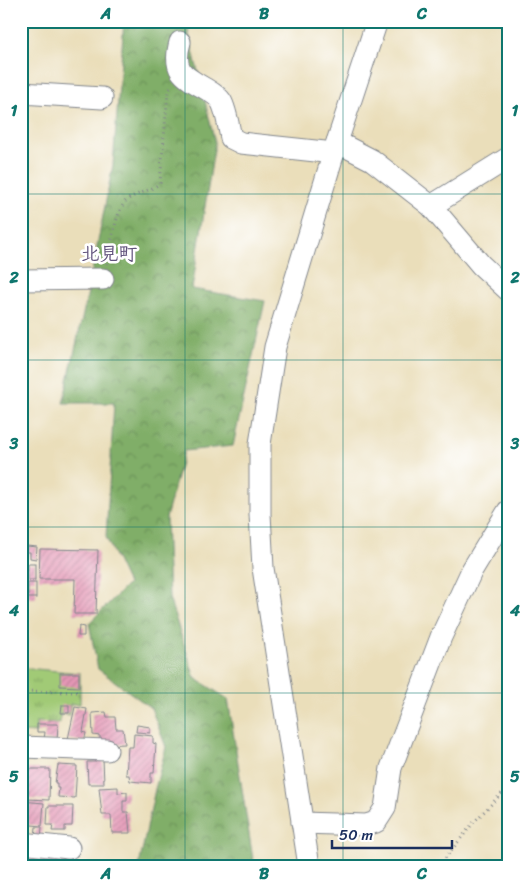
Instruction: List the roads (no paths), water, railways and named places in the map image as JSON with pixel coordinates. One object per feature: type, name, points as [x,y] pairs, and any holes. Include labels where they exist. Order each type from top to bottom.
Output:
[{"type":"street","points":[[309,866],[264,568],[260,514],[260,444],[275,347],[335,148],[377,21]]},
{"type":"street","points":[[180,42],[176,55],[177,67],[185,77],[221,101],[231,138],[241,142],[335,148],[372,160],[431,206],[482,265],[508,290]]},
{"type":"street","points":[[21,93],[102,98]]},
{"type":"street","points":[[431,206],[508,158]]},
{"type":"street","points":[[21,280],[103,279]]},
{"type":"street","points":[[302,823],[366,826],[376,822],[381,815],[385,808],[391,768],[441,637],[472,570],[508,511]]},
{"type":"street","points":[[21,747],[107,750]]},
{"type":"street","points":[[21,843],[69,848]]},
{"type":"district","name":"北見町","points":[[109,253]]}]
